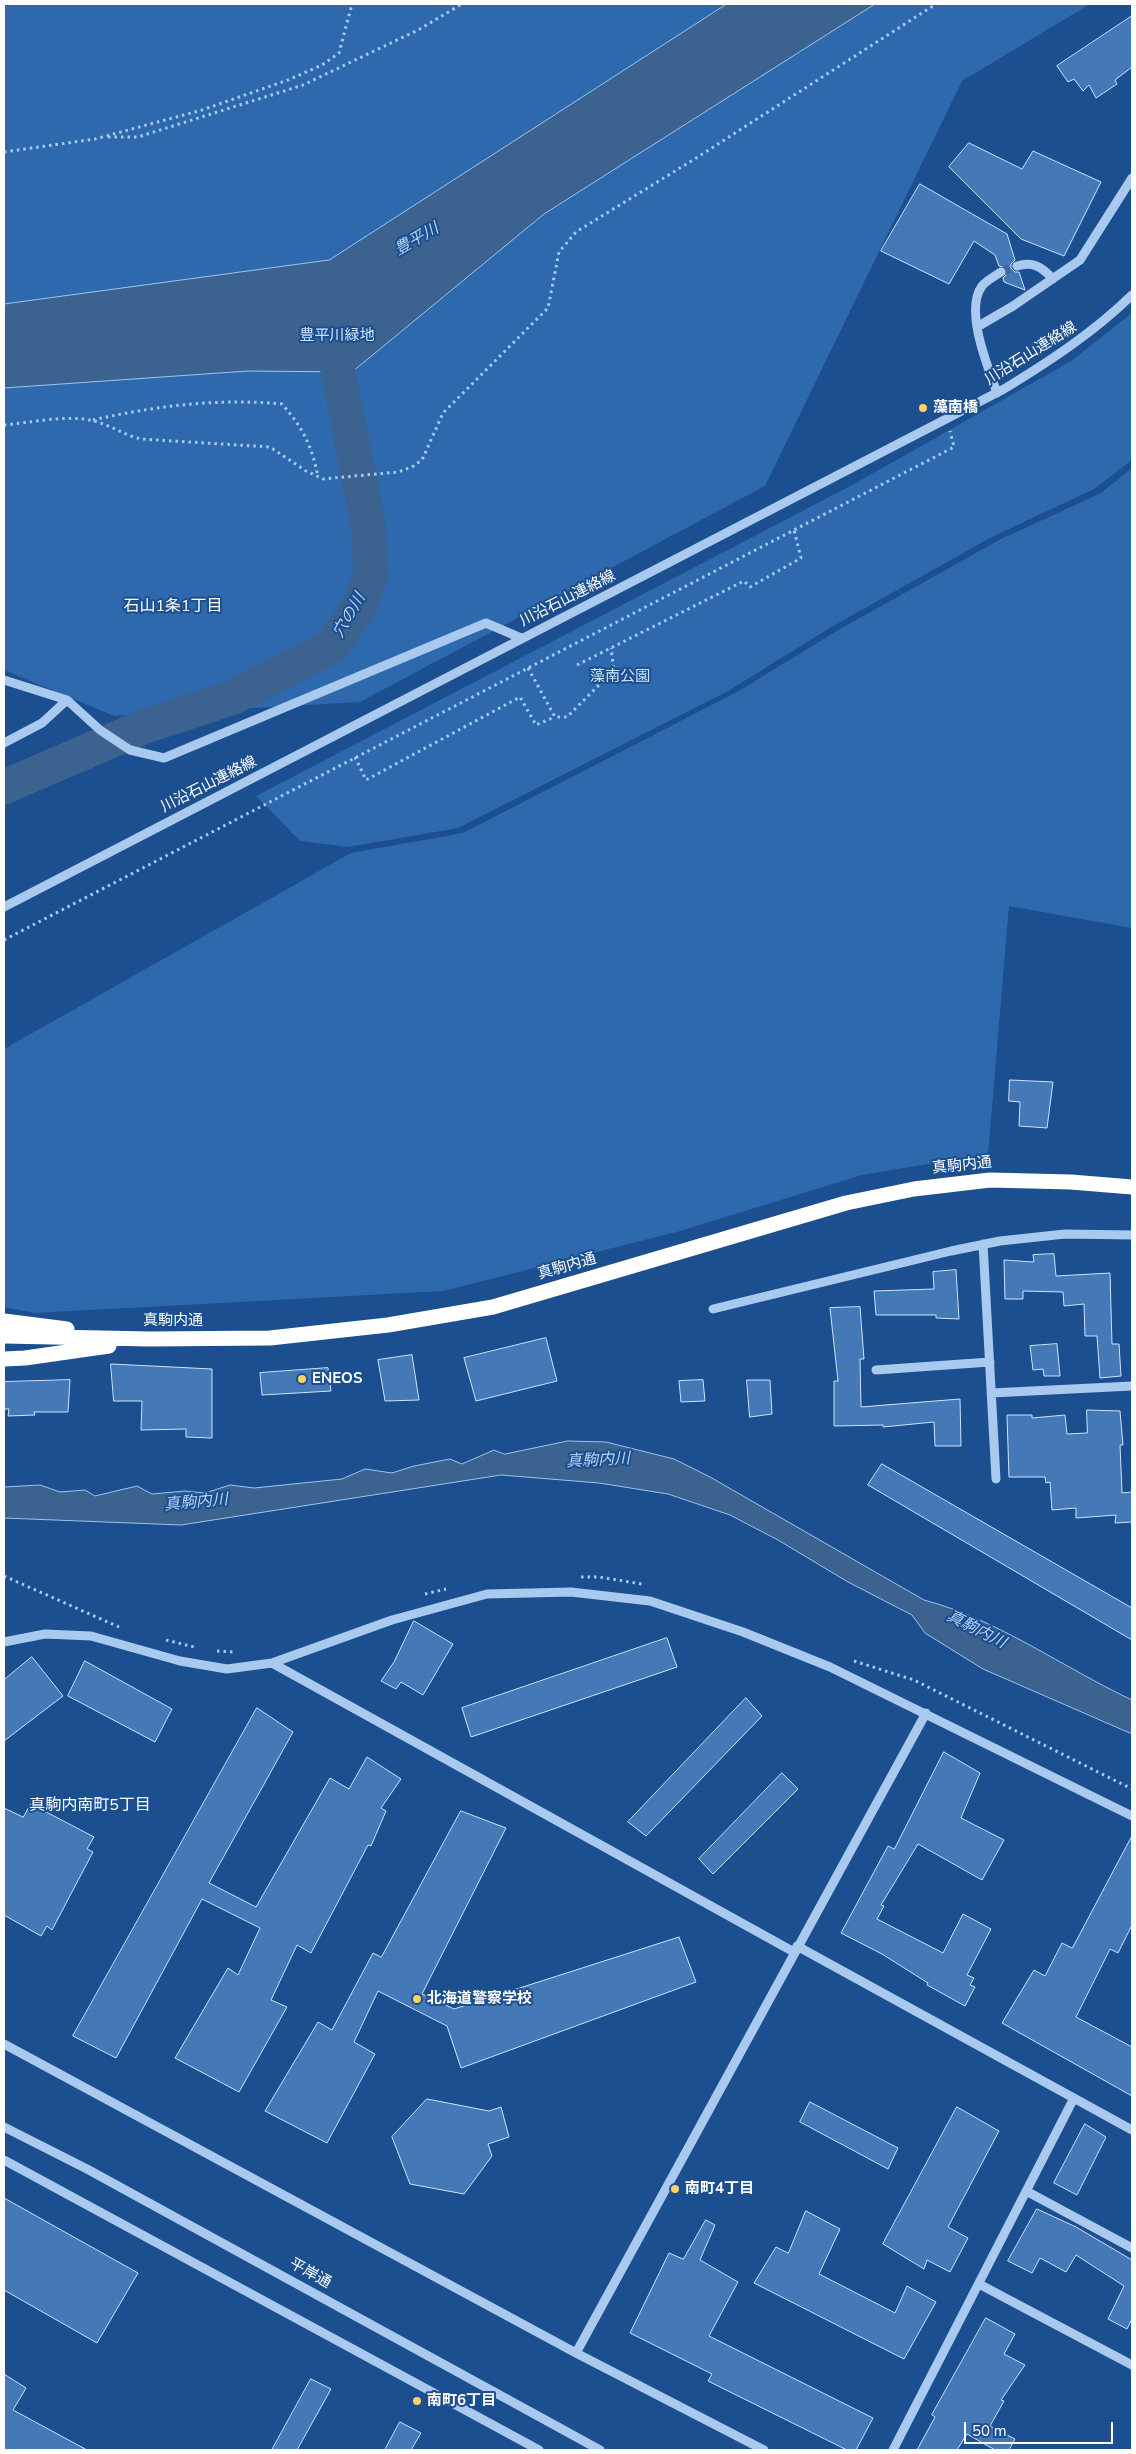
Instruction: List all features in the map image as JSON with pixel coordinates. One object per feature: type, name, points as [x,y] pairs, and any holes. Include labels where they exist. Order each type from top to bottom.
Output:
[{"type":"highway","name":"真駒内通","points":[[4,1336],[150,1339],[270,1338],[388,1325],[493,1307],[846,1203],[914,1189],[990,1180],[1070,1182],[1132,1187]]},
{"type":"highway","points":[[4,1321],[150,1339]]},
{"type":"highway","points":[[4,1358],[25,1358],[150,1339]]},
{"type":"street","points":[[978,327],[1080,260],[1132,178]]},
{"type":"street","points":[[1017,266],[1027,263],[1042,267],[1053,279]]},
{"type":"street","points":[[997,393],[978,327],[975,305],[982,286],[1001,272]]},
{"type":"street","name":"川沿石山連絡線","points":[[4,907],[520,638],[997,393],[1040,367],[1101,324],[1132,295]]},
{"type":"street","points":[[4,680],[66,700],[100,730],[130,750],[164,758],[486,623],[520,638]]},
{"type":"street","points":[[4,743],[42,723],[66,700]]},
{"type":"street","points":[[713,1309],[983,1244],[1065,1234],[1132,1235]]},
{"type":"street","points":[[983,1244],[996,1479]]},
{"type":"street","points":[[876,1370],[990,1362]]},
{"type":"street","points":[[991,1393],[1132,1386]]},
{"type":"street","points":[[4,1642],[45,1634],[91,1636],[180,1661],[227,1669],[272,1663],[392,1620],[487,1594],[571,1592],[650,1601],[743,1632],[830,1667],[1132,1816]]},
{"type":"street","points":[[272,1663],[795,1949],[1132,2130]]},
{"type":"street","points":[[576,2353],[795,1949],[926,1713]]},
{"type":"street","points":[[4,2044],[576,2353],[764,2450]]},
{"type":"street","points":[[893,2450],[1028,2192],[1074,2098]]},
{"type":"street","name":"平岸通","points":[[4,2127],[87,2169],[600,2450]]},
{"type":"street","points":[[4,2160],[539,2450]]},
{"type":"street","points":[[1028,2192],[1132,2248]]},
{"type":"street","points":[[979,2284],[1132,2365]]},
{"type":"path","points":[[4,152],[102,137],[202,110],[288,80],[322,64],[339,53],[352,4]]},
{"type":"path","points":[[102,137],[138,137],[303,85],[418,30],[462,4]]},
{"type":"path","points":[[93,420],[127,435],[141,438],[270,447],[323,479],[398,472],[412,467],[422,460],[443,414],[548,308],[559,252],[576,232],[693,160],[936,4]]},
{"type":"path","points":[[4,425],[75,419],[93,420],[135,411],[206,403],[254,402],[282,404],[300,424],[313,452],[318,477]]},
{"type":"path","points":[[4,940],[954,448],[947,419]]},
{"type":"path","points":[[577,665],[744,581],[750,587],[801,558],[794,530]]},
{"type":"path","points":[[356,758],[366,780],[520,698],[536,725],[556,717],[567,717],[614,670],[611,648]]},
{"type":"path","points":[[528,668],[556,717]]},
{"type":"path","points":[[4,1576],[122,1628]]},
{"type":"path","points":[[573,1577],[599,1577],[648,1586]]},
{"type":"path","points":[[422,1595],[453,1588]]},
{"type":"path","points":[[162,1639],[201,1649]]},
{"type":"path","points":[[209,1650],[244,1652]]},
{"type":"path","points":[[851,1660],[914,1680],[1132,1789]]},
{"type":"green space","name":"豊平川緑地","points":[[4,4],[1090,4],[962,81],[765,486],[360,702],[114,716],[4,670]]},
{"type":"green space","name":"藻南公園","points":[[1132,313],[1132,460],[1094,489],[992,537],[833,626],[728,691],[458,828],[348,847],[300,841],[256,796],[856,483],[1071,361]]},
{"type":"green space","points":[[1132,468],[1132,928],[1009,906],[988,1154],[862,1175],[680,1231],[443,1291],[35,1313],[4,1307],[4,1049],[351,853],[463,833],[737,692],[840,629],[1001,539],[1101,493]]},
{"type":"water","name":"豊平川","points":[[727,4],[875,4],[544,214],[352,372],[248,371],[4,388],[4,304],[329,260]]},
{"type":"water","name":"真駒内川","points":[[568,1441],[606,1442],[674,1459],[710,1477],[924,1600],[978,1619],[1132,1700],[1132,1734],[983,1669],[925,1633],[912,1615],[848,1582],[778,1540],[730,1515],[668,1494],[599,1483],[501,1475],[181,1525],[4,1518],[4,1487],[40,1485],[60,1492],[85,1490],[95,1496],[137,1486],[152,1494],[185,1491],[205,1493],[230,1485],[254,1488],[342,1479],[365,1469],[392,1473],[414,1466],[450,1459],[462,1464],[494,1450],[504,1454]]},
{"type":"building","points":[[1132,16],[1132,67],[1115,80],[1117,84],[1096,98],[1089,85],[1083,91],[1074,79],[1068,82],[1057,66]]},
{"type":"building","points":[[969,143],[1022,169],[1033,151],[1101,182],[1064,256],[1021,239],[949,167]]},
{"type":"building","points":[[920,184],[1007,234],[1015,260],[1011,264],[1011,268],[1015,272],[1019,272],[1025,290],[1004,282],[1003,278],[1007,274],[1006,268],[999,266],[995,255],[974,241],[949,284],[881,251]]},
{"type":"building","points":[[1010,1080],[1053,1082],[1047,1128],[1019,1126],[1020,1102],[1009,1101]]},
{"type":"building","points":[[1054,1254],[1056,1276],[1110,1273],[1112,1344],[1119,1344],[1121,1376],[1100,1378],[1097,1336],[1085,1336],[1084,1304],[1064,1306],[1063,1292],[1023,1291],[1023,1299],[1005,1299],[1004,1260],[1034,1262],[1033,1255]]},
{"type":"building","points":[[956,1270],[959,1319],[936,1318],[936,1315],[876,1315],[874,1291],[934,1289],[933,1272]]},
{"type":"building","points":[[860,1307],[864,1359],[860,1359],[861,1407],[960,1399],[961,1446],[935,1446],[934,1422],[883,1427],[883,1425],[834,1426],[834,1381],[838,1381],[830,1308]]},
{"type":"building","points":[[546,1338],[557,1381],[476,1401],[464,1358]]},
{"type":"building","points":[[1057,1344],[1060,1376],[1044,1376],[1043,1369],[1033,1370],[1030,1346]]},
{"type":"building","points":[[412,1355],[419,1400],[385,1401],[378,1360]]},
{"type":"building","points":[[111,1364],[212,1369],[212,1438],[186,1437],[186,1429],[141,1430],[142,1401],[114,1401]]},
{"type":"building","points":[[328,1368],[331,1391],[262,1395],[260,1373]]},
{"type":"building","points":[[70,1380],[68,1412],[34,1412],[35,1415],[8,1416],[9,1409],[4,1409],[4,1382]]},
{"type":"building","points":[[703,1380],[705,1401],[681,1402],[679,1381]]},
{"type":"building","points":[[747,1380],[770,1380],[772,1414],[750,1417]]},
{"type":"building","points":[[1087,1410],[1120,1411],[1123,1445],[1120,1445],[1122,1493],[1132,1492],[1132,1522],[1115,1523],[1116,1515],[1076,1518],[1076,1508],[1052,1510],[1050,1482],[1046,1483],[1045,1477],[1009,1477],[1007,1415],[1032,1415],[1032,1418],[1065,1415],[1067,1434],[1087,1433]]},
{"type":"building","points":[[882,1464],[1132,1608],[1132,1640],[868,1485]]},
{"type":"building","points":[[414,1621],[453,1644],[423,1695],[401,1682],[396,1689],[381,1681],[394,1662]]},
{"type":"building","points":[[667,1638],[677,1667],[471,1737],[462,1708]]},
{"type":"building","points":[[32,1657],[63,1696],[4,1741],[4,1680]]},
{"type":"building","points":[[85,1661],[172,1709],[155,1742],[68,1696]]},
{"type":"building","points":[[746,1698],[762,1716],[646,1836],[628,1822]]},
{"type":"building","points":[[257,1708],[293,1732],[209,1883],[256,1907],[330,1778],[349,1789],[367,1757],[401,1779],[381,1808],[386,1811],[371,1846],[368,1845],[311,1953],[297,1945],[271,2000],[287,2007],[239,2092],[175,2058],[228,1968],[238,1975],[260,1928],[202,1899],[116,2058],[73,2036]]},
{"type":"building","points":[[944,1752],[980,1773],[961,1818],[1004,1840],[982,1880],[918,1844],[881,1905],[884,1906],[877,1919],[943,1953],[963,1914],[991,1929],[967,1975],[974,1978],[970,1985],[975,1987],[965,2006],[927,1985],[928,1983],[882,1954],[841,1933],[888,1846],[894,1849]]},
{"type":"building","points":[[782,1773],[798,1789],[713,1874],[699,1859]]},
{"type":"building","points":[[31,1804],[94,1837],[87,1849],[93,1852],[52,1930],[47,1926],[41,1936],[4,1915],[4,1808],[23,1817]]},
{"type":"building","points":[[461,1811],[506,1828],[422,1994],[454,2009],[679,1937],[696,1982],[461,2068],[447,2026],[378,1991],[354,2042],[375,2054],[327,2143],[265,2111],[318,2022],[332,2030],[373,1953],[381,1957]]},
{"type":"building","points":[[1132,1836],[1132,1925],[1118,1953],[1110,1949],[1076,2017],[1132,2047],[1132,2096],[1002,2023],[1034,1970],[1045,1976],[1062,1943],[1072,1948]]},
{"type":"building","points":[[427,2099],[489,2111],[501,2107],[509,2137],[488,2144],[492,2156],[464,2194],[410,2184],[392,2137]]},
{"type":"building","points":[[810,2102],[898,2148],[888,2169],[800,2122]]},
{"type":"building","points":[[957,2107],[999,2131],[948,2227],[968,2238],[950,2272],[927,2260],[924,2269],[883,2244]]},
{"type":"building","points":[[1085,2124],[1106,2137],[1077,2195],[1054,2183]]},
{"type":"building","points":[[4,2198],[138,2273],[97,2343],[4,2290]]},
{"type":"building","points":[[1037,2209],[1076,2227],[1132,2260],[1132,2319],[1127,2329],[1108,2319],[1124,2286],[1076,2255],[1066,2272],[1040,2258],[1032,2273],[1008,2261]]},
{"type":"building","points":[[806,2211],[840,2229],[819,2274],[895,2313],[907,2286],[936,2302],[904,2359],[754,2283],[776,2247],[788,2253]]},
{"type":"building","points":[[706,2220],[715,2225],[700,2260],[738,2282],[709,2336],[873,2418],[856,2450],[847,2450],[708,2381],[712,2374],[630,2333],[669,2253],[683,2259]]},
{"type":"building","points":[[986,2318],[1015,2334],[1004,2354],[1025,2365],[1001,2400],[1004,2401],[990,2426],[1015,2439],[1009,2450],[995,2450],[967,2434],[957,2450],[917,2450],[935,2417],[932,2415]]},
{"type":"building","points":[[4,2374],[26,2388],[13,2410],[87,2450],[4,2450]]},
{"type":"building","points":[[311,2379],[331,2389],[297,2450],[272,2450]]},
{"type":"building","points":[[400,2422],[421,2433],[411,2450],[385,2450]]},
{"type":"waterway","name":"穴の川","points":[[4,787],[143,727],[234,697],[332,646],[360,605],[371,575],[368,523],[329,325]]},
{"type":"tunnel","points":[[1001,272],[1017,266]]},
{"type":"place","name":"藻南橋","points":[[923,408]]},
{"type":"place","name":"ENEOS","points":[[302,1379]]},
{"type":"place","name":"北海道警察学校","points":[[417,1999]]},
{"type":"place","name":"南町4丁目","points":[[675,2189]]},
{"type":"place","name":"南町6丁目","points":[[417,2401]]},
{"type":"district","name":"石山1条1丁目","points":[[173,607]]},
{"type":"district","name":"真駒内南町5丁目","points":[[90,1806]]}]
